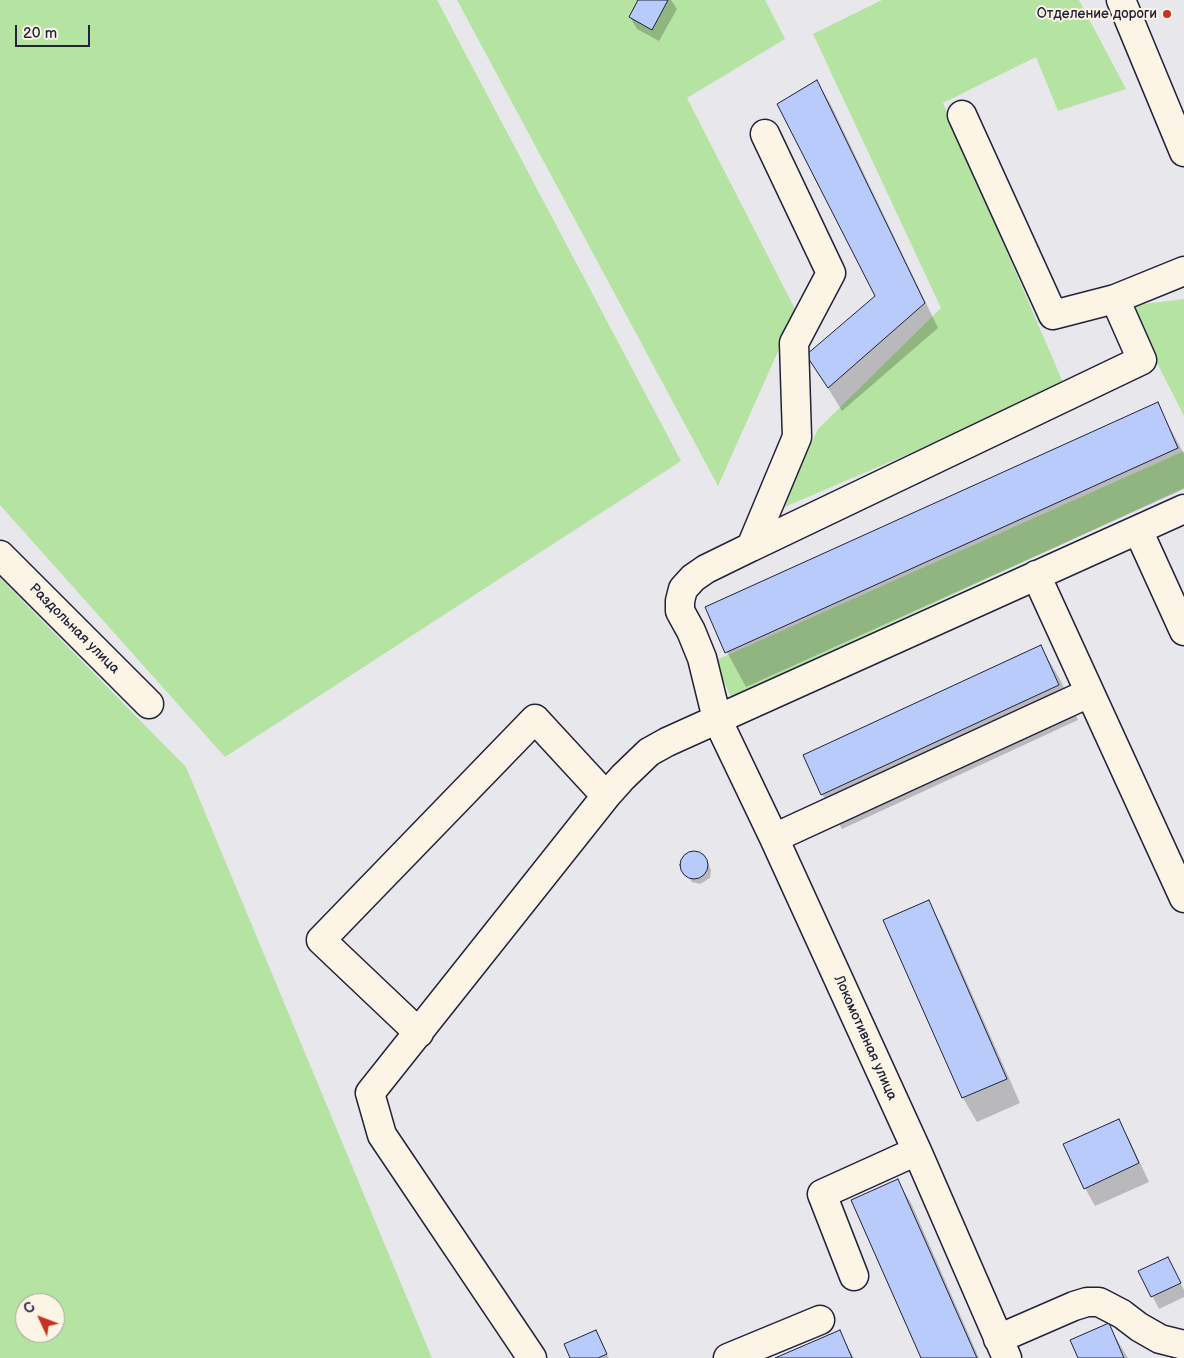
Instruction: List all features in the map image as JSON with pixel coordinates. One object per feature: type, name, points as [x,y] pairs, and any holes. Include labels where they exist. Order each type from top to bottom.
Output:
[{"type":"street","points":[[1120,0],[1184,152]]},
{"type":"street","points":[[962,115],[1053,315],[1115,299],[1184,271]]},
{"type":"street","points":[[750,547],[797,437],[794,343],[831,273],[765,134]]},
{"type":"street","points":[[750,547],[1142,360],[1115,299]]},
{"type":"street","points":[[532,1358],[382,1135],[370,1093],[606,796],[622,777],[649,752],[1184,509]]},
{"type":"street","points":[[1138,530],[1184,631]]},
{"type":"street","name":"Локомотивная улица","points":[[750,547],[706,569],[693,578],[683,589],[680,611],[702,658],[717,720],[774,838],[1003,1348]]},
{"type":"street","name":"Раздольная улица","points":[[0,555],[149,704]]},
{"type":"street","points":[[1036,575],[1184,898]]},
{"type":"street","points":[[774,838],[1089,693]]},
{"type":"street","points":[[418,1034],[321,940],[535,719],[606,796]]},
{"type":"street","points":[[854,1276],[822,1194],[916,1151]]},
{"type":"street","points":[[1003,1348],[1074,1306],[1087,1302],[1098,1302],[1122,1314],[1139,1327],[1160,1339],[1184,1345]]},
{"type":"street","points":[[728,1358],[820,1320]]},
{"type":"green space","points":[[0,0],[437,0],[681,461],[225,757],[0,505]]},
{"type":"green space","points":[[457,0],[765,0],[785,39],[687,98],[796,311],[718,486]]},
{"type":"green space","points":[[882,0],[1079,0],[1126,89],[1058,111],[1036,57],[943,103],[1065,387],[780,509],[818,429],[941,308],[813,34]]},
{"type":"green space","points":[[1184,299],[1184,416],[1128,306]]},
{"type":"green space","points":[[1184,451],[1184,488],[731,697],[714,661]]},
{"type":"green space","points":[[0,578],[186,767],[432,1358],[0,1358]]},
{"type":"building","points":[[638,0],[668,0],[652,30],[629,17]]},
{"type":"building","points":[[817,80],[925,303],[828,388],[806,355],[875,296],[777,104]]},
{"type":"building","points":[[1158,402],[1178,448],[725,653],[705,607]]},
{"type":"building","points":[[1041,645],[1059,685],[821,795],[803,755]]},
{"type":"building","points":[[694,851],[704,855],[708,865],[704,875],[694,879],[684,875],[680,865],[684,855]]},
{"type":"building","points":[[929,900],[1007,1079],[962,1098],[883,920]]},
{"type":"building","points":[[1119,1119],[1139,1163],[1084,1189],[1063,1144]]},
{"type":"building","points":[[898,1179],[977,1358],[921,1358],[851,1200]]},
{"type":"building","points":[[1168,1257],[1181,1283],[1151,1297],[1138,1271]]},
{"type":"building","points":[[1109,1323],[1124,1358],[1078,1358],[1070,1340]]},
{"type":"building","points":[[596,1330],[607,1354],[598,1358],[570,1358],[564,1344]]},
{"type":"building","points":[[840,1330],[852,1358],[775,1358]]},
{"type":"place","name":"Отделение дороги","points":[[1167,14]]}]
